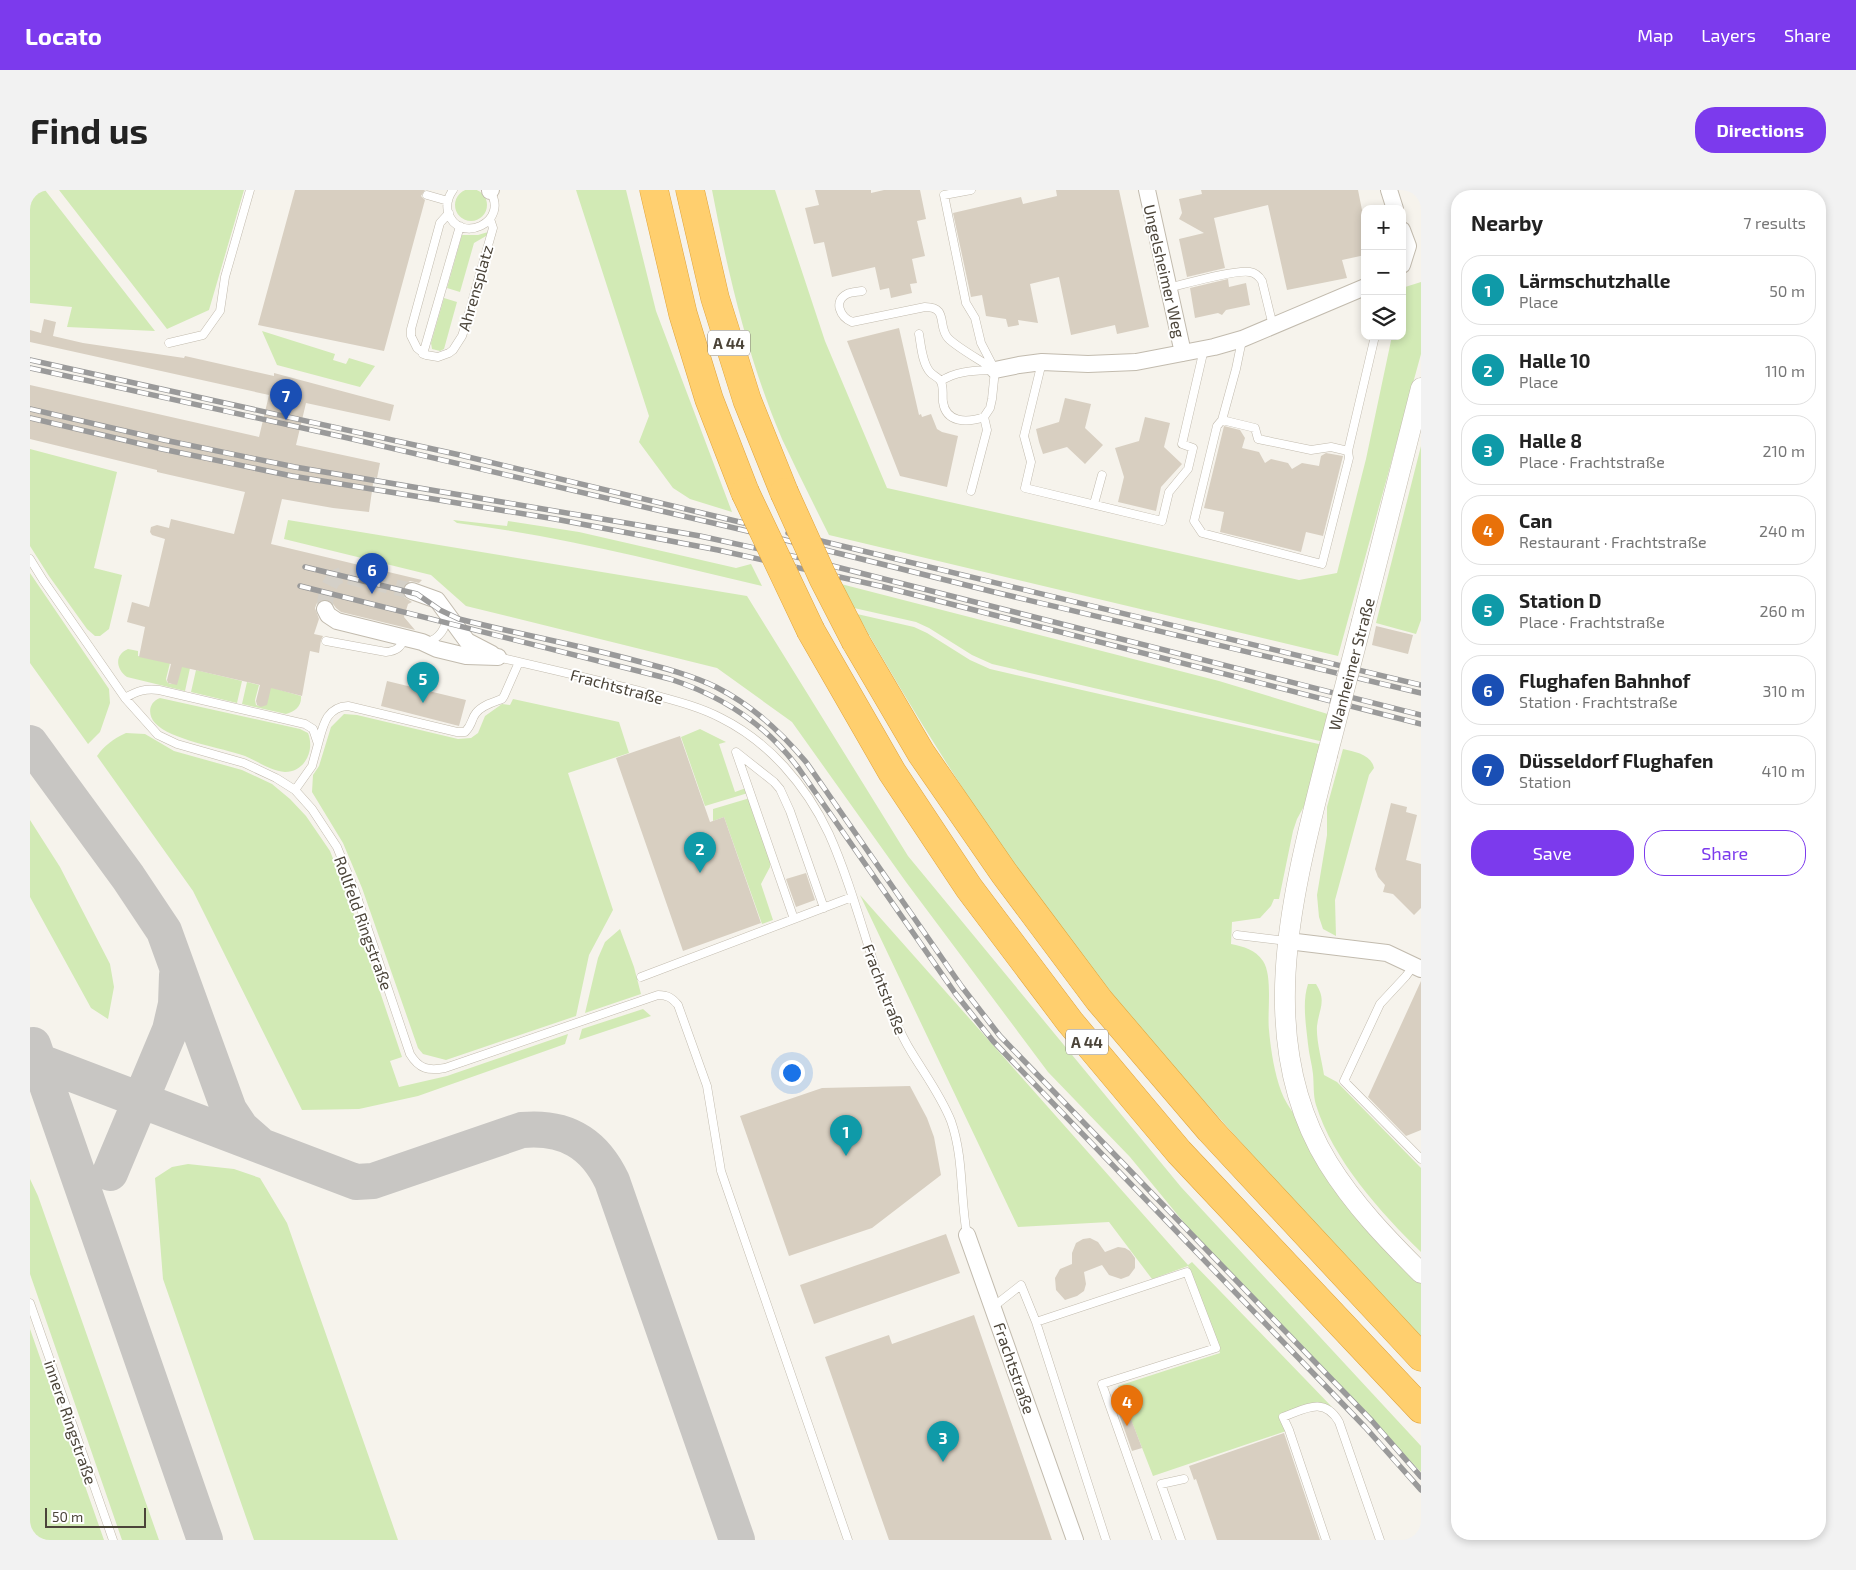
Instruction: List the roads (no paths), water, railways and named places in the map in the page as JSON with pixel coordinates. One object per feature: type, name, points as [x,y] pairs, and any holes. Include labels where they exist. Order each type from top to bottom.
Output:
[{"type":"highway","name":"A 44","points":[[654,190],[683,314],[709,399],[745,492],[811,631],[892,772],[963,880],[1070,1022],[1179,1152],[1421,1409]]},
{"type":"highway","name":"A 44","points":[[690,190],[715,298],[747,400],[784,492],[823,578],[856,642],[921,753],[1004,873],[1100,1000],[1210,1130],[1421,1356]]},
{"type":"street","name":"Ungelsheimer Weg","points":[[1146,190],[1183,353]]},
{"type":"street","points":[[1389,190],[1394,205]]},
{"type":"street","points":[[995,370],[1019,364],[1042,362],[1110,364],[1136,362],[1204,349],[1242,339],[1361,292]]},
{"type":"street","name":"Wanheimer Straße","points":[[1421,388],[1300,864],[1288,941],[1284,982],[1288,1051],[1294,1086],[1303,1113],[1328,1162],[1356,1202],[1391,1243],[1421,1273]]},
{"type":"street","name":"Frachtstraße","points":[[412,590],[437,600],[467,641],[498,657]]},
{"type":"street","name":"Frachtstraße","points":[[325,609],[328,615],[337,621],[422,642],[466,656],[498,657]]},
{"type":"street","points":[[1288,941],[1387,953],[1418,967]]},
{"type":"street","name":"Frachtstraße","points":[[967,1235],[1075,1540]]},
{"type":"lane","points":[[169,343],[203,336],[220,311],[225,277],[250,190]]},
{"type":"lane","points":[[453,190],[448,201],[449,213],[460,226],[466,228],[479,227],[490,219]]},
{"type":"lane","name":"Ahrensplatz","points":[[423,354],[434,358],[449,354],[462,336],[493,228],[490,219],[494,212],[494,204],[490,190]]},
{"type":"lane","points":[[919,334],[928,370],[941,381],[943,404],[951,417],[962,421],[984,417],[990,408],[995,370],[981,343],[975,318],[966,303],[944,195],[971,190]]},
{"type":"lane","points":[[428,195],[448,201]]},
{"type":"lane","points":[[449,213],[440,222],[411,324],[411,336],[417,348],[423,354],[460,226]]},
{"type":"lane","points":[[1167,281],[1252,272],[1258,275],[1262,281],[1273,326]]},
{"type":"lane","points":[[862,291],[844,296],[840,308],[841,314],[845,319],[852,322],[932,307],[941,315],[949,338],[995,370]]},
{"type":"lane","points":[[1242,339],[1222,420],[1217,426],[1194,521],[1202,533],[1322,564],[1349,458],[1348,450],[1375,340]]},
{"type":"lane","points":[[1042,362],[1024,436],[1031,462],[1025,488],[1162,521],[1169,492],[1188,469],[1193,448],[1182,444],[1204,349]]},
{"type":"lane","points":[[941,381],[948,376],[964,372],[995,370]]},
{"type":"lane","points":[[971,491],[987,430],[984,417]]},
{"type":"lane","points":[[1222,420],[1255,428],[1258,439],[1311,450],[1331,447],[1348,450]]},
{"type":"lane","points":[[1094,504],[1102,474]]},
{"type":"lane","name":"Rollfeld Ringstraße","points":[[30,559],[125,698],[158,735],[177,744],[244,763],[276,778],[295,790],[312,809],[337,847],[355,891],[410,1054],[416,1063],[423,1068],[433,1070],[445,1068],[658,995],[666,995],[673,999],[678,1005],[707,1086],[721,1171],[848,1540]]},
{"type":"lane","points":[[422,642],[430,641],[441,633],[446,621],[445,609]]},
{"type":"lane","points":[[326,641],[386,652],[395,651],[402,645],[404,638]]},
{"type":"lane","name":"Frachtstraße","points":[[498,657],[598,680],[690,705],[721,718],[745,733],[786,767],[807,795],[828,833],[843,869],[894,1019],[911,1052],[937,1090],[951,1122],[958,1151],[962,1182],[963,1214],[967,1235]]},
{"type":"lane","points":[[295,790],[312,766],[325,721],[340,706],[348,706],[456,732],[465,732],[471,726],[475,714],[484,707],[502,699],[519,662]]},
{"type":"lane","points":[[125,698],[137,691],[159,690],[305,724],[313,728],[318,744]]},
{"type":"lane","points":[[794,919],[736,752],[780,789],[790,811],[824,908]]},
{"type":"lane","points":[[642,977],[852,896]]},
{"type":"lane","points":[[1237,935],[1288,941]]},
{"type":"lane","points":[[1418,967],[1406,976],[1380,1004],[1344,1081],[1421,1159]]},
{"type":"lane","points":[[1036,1322],[1187,1272],[1216,1348],[1102,1384],[1156,1540]]},
{"type":"lane","points":[[994,1307],[1021,1285],[1036,1322],[1106,1540]]},
{"type":"lane","name":"innere Ringstraße","points":[[30,1303],[112,1540]]},
{"type":"lane","points":[[1326,1540],[1289,1430],[1282,1417],[1314,1406],[1329,1410],[1339,1422],[1380,1540]]},
{"type":"lane","points":[[1181,1540],[1161,1484],[1184,1479]]},
{"type":"tunnel","points":[[325,609],[328,588],[333,580],[342,575],[412,591]]},
{"type":"railway","points":[[30,360],[460,455],[744,523]]},
{"type":"railway","points":[[30,368],[348,438],[773,537],[994,592],[1421,693]]},
{"type":"railway","points":[[30,409],[164,440],[295,467],[700,536],[801,558],[1421,715]]},
{"type":"railway","points":[[30,418],[162,449],[292,476],[555,519],[718,550],[880,586],[1421,724]]},
{"type":"railway","points":[[788,533],[1421,685]]},
{"type":"railway","points":[[305,567],[417,594],[440,610],[459,619],[615,655],[687,675],[716,687],[754,711],[786,740],[806,762],[962,987],[1000,1036],[1372,1421],[1421,1477]]},
{"type":"railway","points":[[300,586],[670,679],[725,703],[757,725],[772,738],[799,769],[955,993],[993,1041],[1365,1427],[1421,1490]]},
{"type":"place","name":"Düsseldorf Flughafen","points":[[286,420]]},
{"type":"place","name":"Flughafen Bahnhof","points":[[372,594]]},
{"type":"place","name":"Station D","points":[[423,703]]},
{"type":"place","name":"Halle 10","points":[[700,873]]},
{"type":"place","name":"Lärmschutzhalle","points":[[846,1156]]},
{"type":"place","name":"Can","points":[[1127,1426]]},
{"type":"place","name":"Halle 8","points":[[943,1462]]}]
